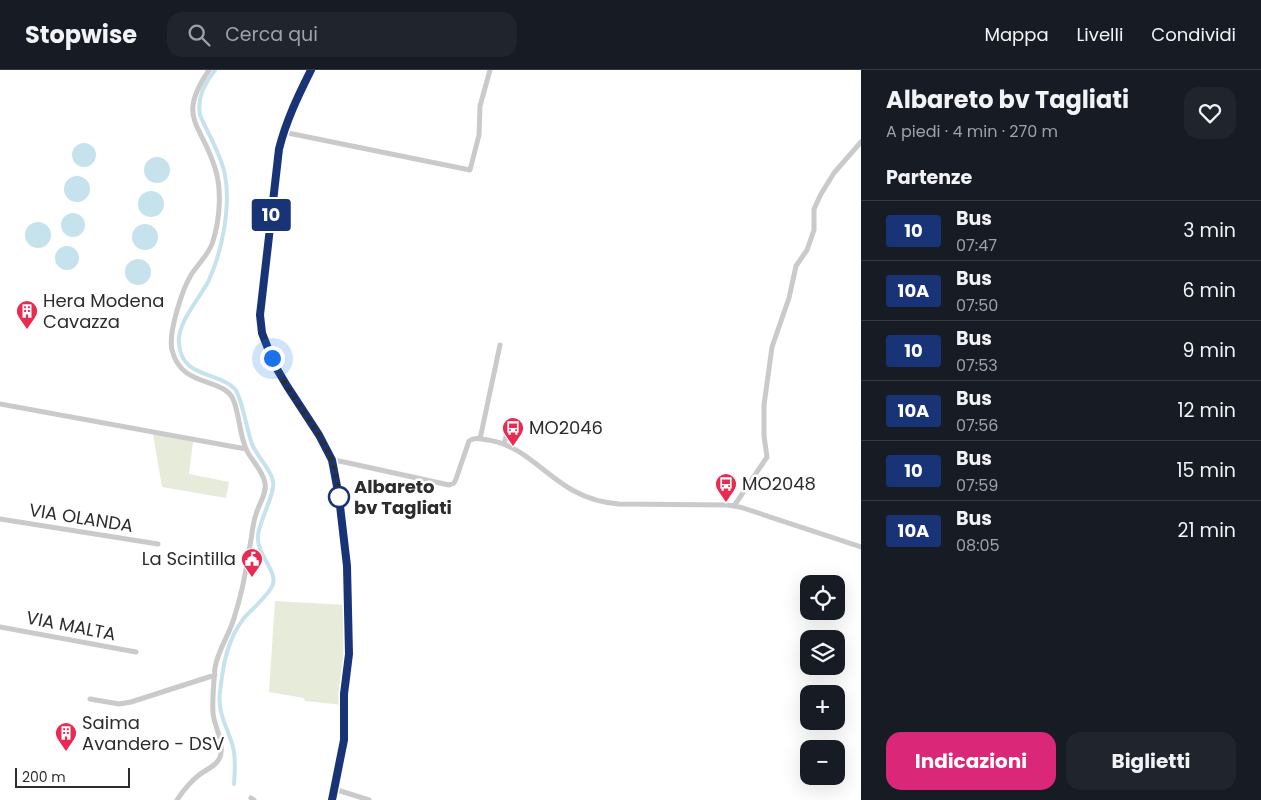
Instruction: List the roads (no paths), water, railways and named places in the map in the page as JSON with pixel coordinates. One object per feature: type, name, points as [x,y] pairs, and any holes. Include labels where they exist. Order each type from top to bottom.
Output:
[{"type":"street","points":[[178,800],[190,784],[220,757],[221,748],[213,711],[215,674],[220,649],[234,618],[249,552],[252,527],[265,489],[264,480],[246,449],[230,394],[187,373],[176,358],[171,341],[184,288],[211,247],[216,230],[219,193],[217,175],[196,124],[192,109],[196,90],[208,70]]},
{"type":"street","points":[[311,70],[294,103],[279,149],[261,305],[261,325],[265,343],[274,364],[319,435],[332,460],[339,497],[345,542],[349,647],[344,694],[344,740],[332,800]]},
{"type":"street","points":[[283,132],[470,170],[479,135],[480,106],[490,70]]},
{"type":"street","points":[[734,506],[767,457],[764,436],[764,405],[772,346],[789,298],[796,266],[807,250],[814,230],[814,209],[834,173],[861,142]]},
{"type":"street","points":[[480,439],[500,345]]},
{"type":"street","points":[[0,404],[246,449]]},
{"type":"street","points":[[504,444],[511,420]]},
{"type":"street","points":[[332,460],[449,485],[454,483],[456,479],[468,443],[473,439],[480,439],[504,444],[521,453],[574,491],[603,501],[619,504],[734,506],[861,547]]},
{"type":"street","name":"VIA OLANDA","points":[[0,519],[158,544]]},
{"type":"street","name":"VIA MALTA","points":[[0,627],[136,652]]},
{"type":"street","points":[[90,699],[119,704],[131,702],[215,674]]},
{"type":"street","points":[[334,789],[369,800]]},
{"type":"water","points":[[79,143],[89,143],[96,150],[96,160],[89,167],[79,167],[72,160],[72,150]]},
{"type":"water","points":[[157,157],[166,161],[170,170],[166,179],[157,183],[148,179],[144,170],[148,161]]},
{"type":"water","points":[[77,176],[86,180],[90,189],[86,198],[77,202],[68,198],[64,189],[68,180]]},
{"type":"water","points":[[151,191],[160,195],[164,204],[160,213],[151,217],[142,213],[138,204],[142,195]]},
{"type":"water","points":[[73,213],[82,216],[85,225],[82,234],[73,237],[64,234],[61,225],[64,216]]},
{"type":"water","points":[[38,222],[47,226],[51,235],[47,244],[38,248],[29,244],[25,235],[29,226]]},
{"type":"water","points":[[145,224],[154,228],[158,237],[154,246],[145,250],[136,246],[132,237],[136,228]]},
{"type":"water","points":[[62,246],[72,246],[79,253],[79,263],[72,270],[62,270],[55,263],[55,253]]},
{"type":"water","points":[[138,259],[147,263],[151,272],[147,281],[138,285],[129,281],[125,272],[129,263]]},
{"type":"waterway","points":[[215,70],[202,91],[199,109],[223,167],[227,187],[226,215],[221,244],[213,270],[208,282],[181,327],[179,343],[181,354],[193,368],[227,383],[237,392],[253,446],[273,481],[272,492],[258,535],[260,549],[272,573],[273,584],[265,597],[244,618],[233,635],[224,663],[221,682],[219,700],[234,752],[234,784]]},
{"type":"place","name":"Hera Modena Cavazza","points":[[27,330]]},
{"type":"place","name":"MO2046","points":[[513,447]]},
{"type":"place","name":"Albareto bv Tagliati","points":[[339,497]]},
{"type":"place","name":"MO2048","points":[[726,503]]},
{"type":"place","name":"La Scintilla","points":[[252,578]]},
{"type":"place","name":"Saima Avandero - DSV","points":[[66,752]]}]
